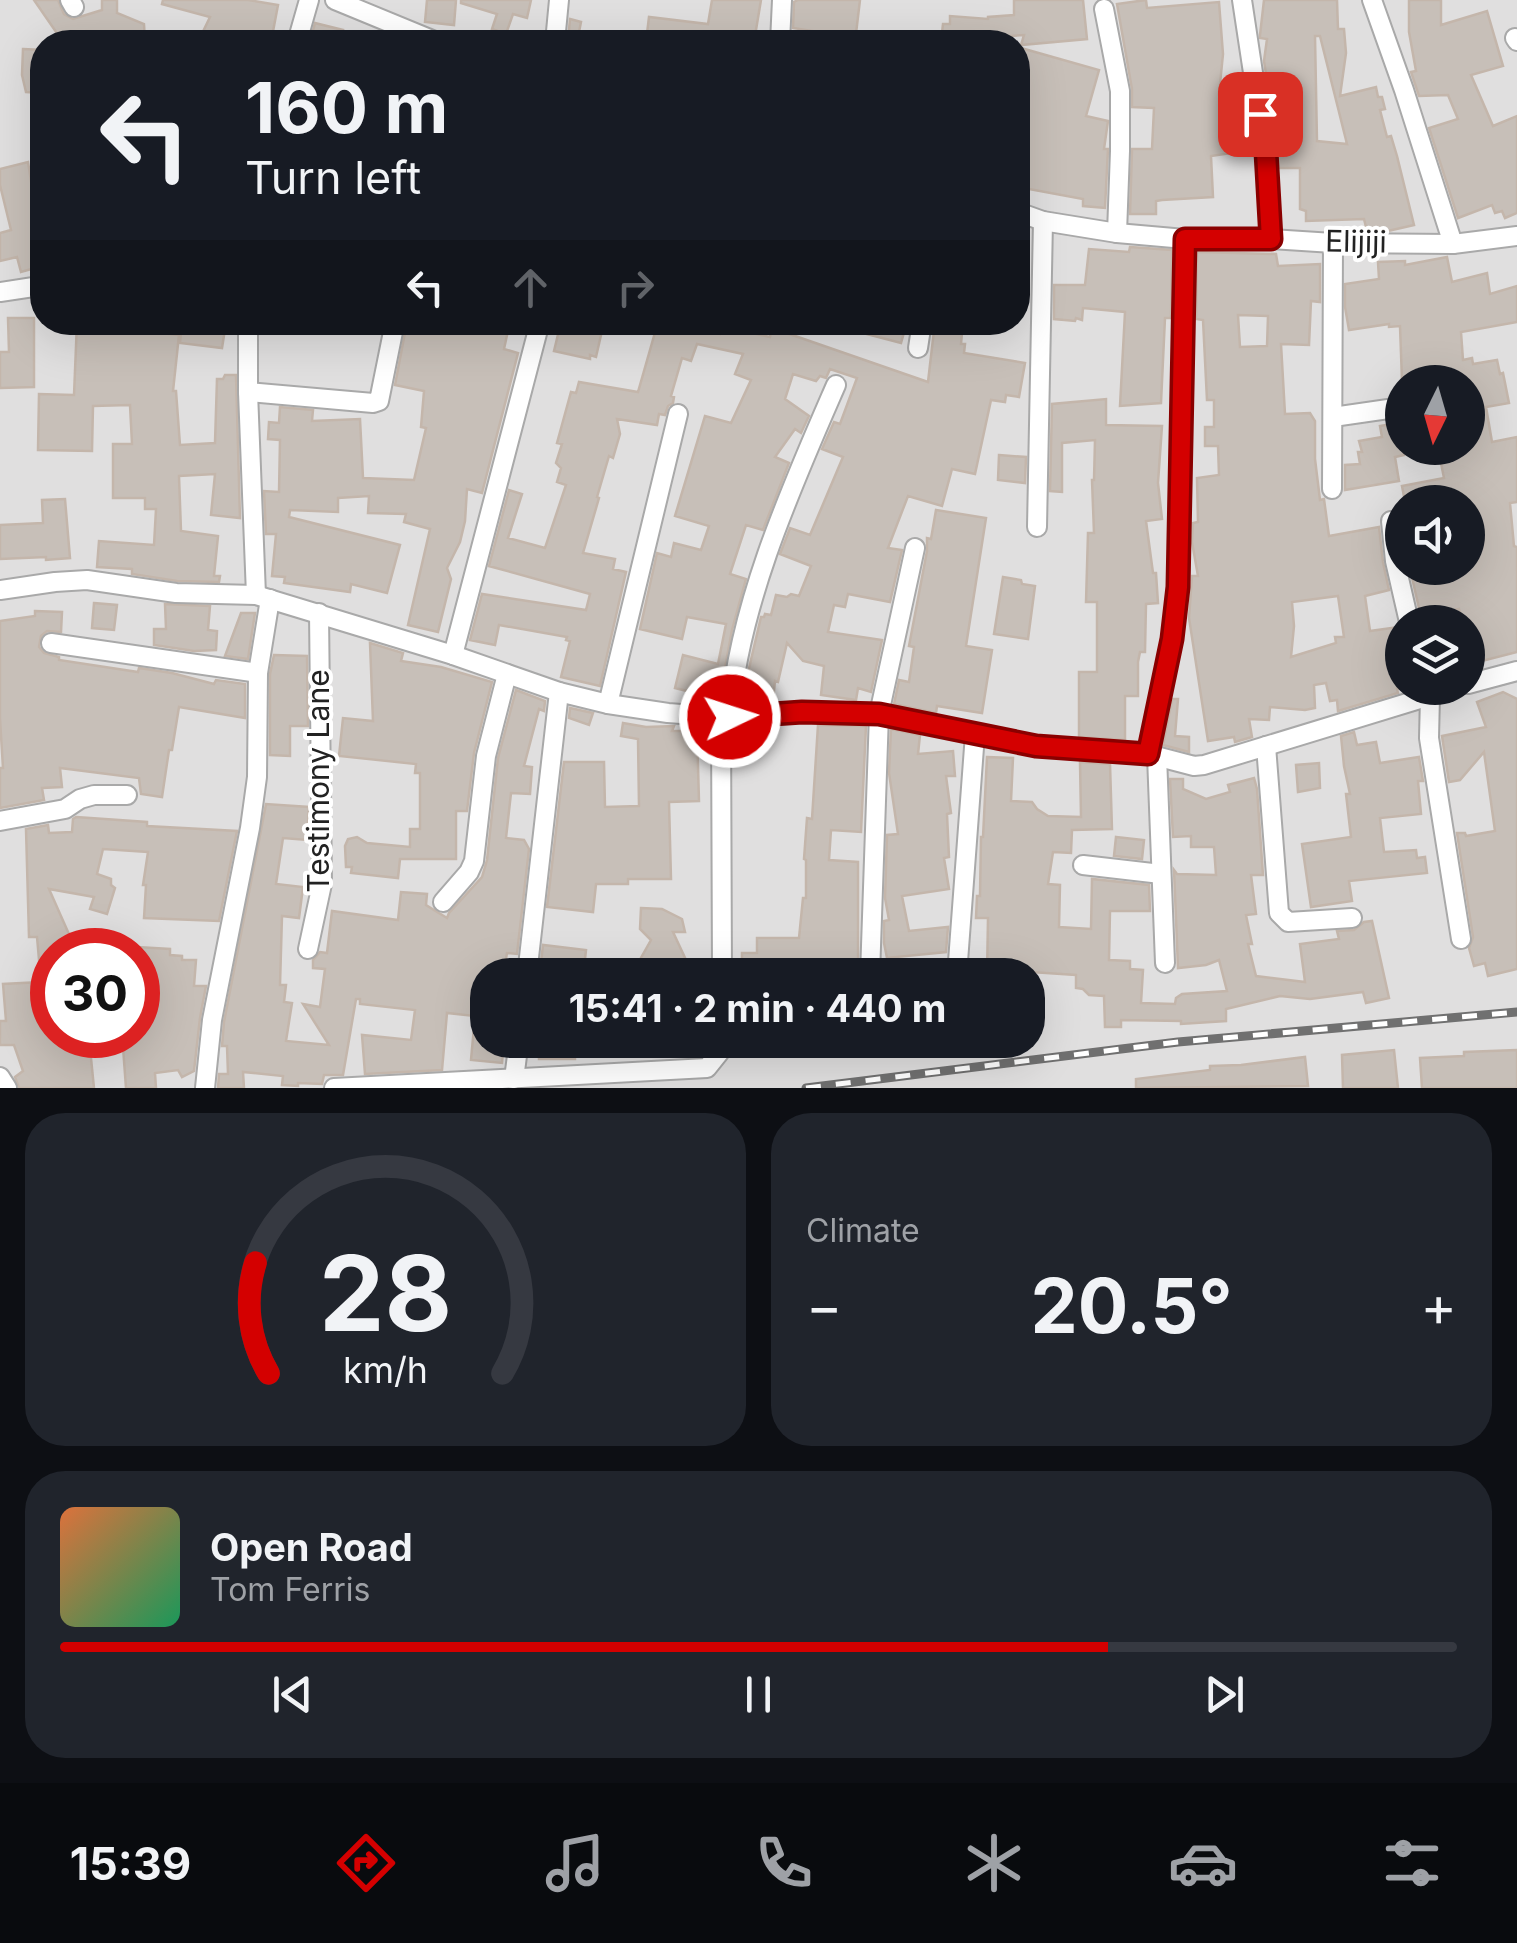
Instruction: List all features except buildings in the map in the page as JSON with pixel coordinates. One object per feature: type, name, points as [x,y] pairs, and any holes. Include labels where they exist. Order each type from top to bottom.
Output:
[{"type":"street","points":[[301,30],[310,0]]},
{"type":"street","points":[[335,0],[405,30]]},
{"type":"street","points":[[556,30],[559,0]]},
{"type":"street","points":[[781,30],[782,0]]},
{"type":"street","points":[[1242,0],[1266,152],[1271,239]]},
{"type":"street","points":[[1372,0],[1453,244]]},
{"type":"street","points":[[1104,9],[1120,92],[1117,232]]},
{"type":"street","name":"Elijiji","points":[[1030,216],[1185,239],[1453,244],[1517,236]]},
{"type":"street","points":[[1037,528],[1043,221]]},
{"type":"street","points":[[1165,963],[1152,755],[1178,587],[1185,239]]},
{"type":"street","points":[[1332,489],[1333,243]]},
{"type":"street","points":[[0,292],[30,288]]},
{"type":"street","points":[[205,1088],[212,1020],[257,777],[258,673],[264,597],[248,392],[248,335]]},
{"type":"street","points":[[248,392],[379,401],[392,335]]},
{"type":"street","points":[[453,655],[537,335]]},
{"type":"street","points":[[918,348],[920,335]]},
{"type":"street","points":[[722,958],[726,717],[732,686],[774,536],[836,385]]},
{"type":"street","points":[[1333,417],[1385,409]]},
{"type":"street","points":[[608,704],[678,414]]},
{"type":"street","points":[[871,958],[879,714],[914,548]]},
{"type":"street","points":[[0,590],[86,580],[176,594],[264,597],[559,692],[608,704],[726,717],[802,712],[879,714],[1036,746],[1152,755],[1194,766],[1389,705]]},
{"type":"street","name":"Testimony Lane","points":[[308,949],[322,884],[319,613]]},
{"type":"street","points":[[52,643],[258,673]]},
{"type":"street","points":[[1485,679],[1517,671]]},
{"type":"street","points":[[442,902],[474,861],[486,756],[507,674]]},
{"type":"street","points":[[529,958],[559,692]]},
{"type":"street","points":[[1428,705],[1429,738],[1461,938]]},
{"type":"street","points":[[958,958],[975,734]]},
{"type":"street","points":[[1266,746],[1279,913],[1288,922],[1352,918]]},
{"type":"street","points":[[0,821],[65,809],[94,795],[127,796]]},
{"type":"street","points":[[1083,865],[1162,874]]},
{"type":"street","points":[[514,1079],[517,1058]]},
{"type":"street","points":[[334,1088],[514,1079],[681,1079],[707,1068],[715,1058]]},
{"type":"street","points":[[0,1077],[6,1088]]},
{"type":"shaded area","points":[[0,0],[1517,0],[1517,1088],[0,1088]]},
{"type":"railway","points":[[806,1088],[1178,1042],[1517,1012]]},
{"type":"route","points":[[730,717],[802,712],[879,714],[1036,746],[1148,754],[1172,639],[1178,587],[1185,239],[1271,239],[1260,114]]}]
